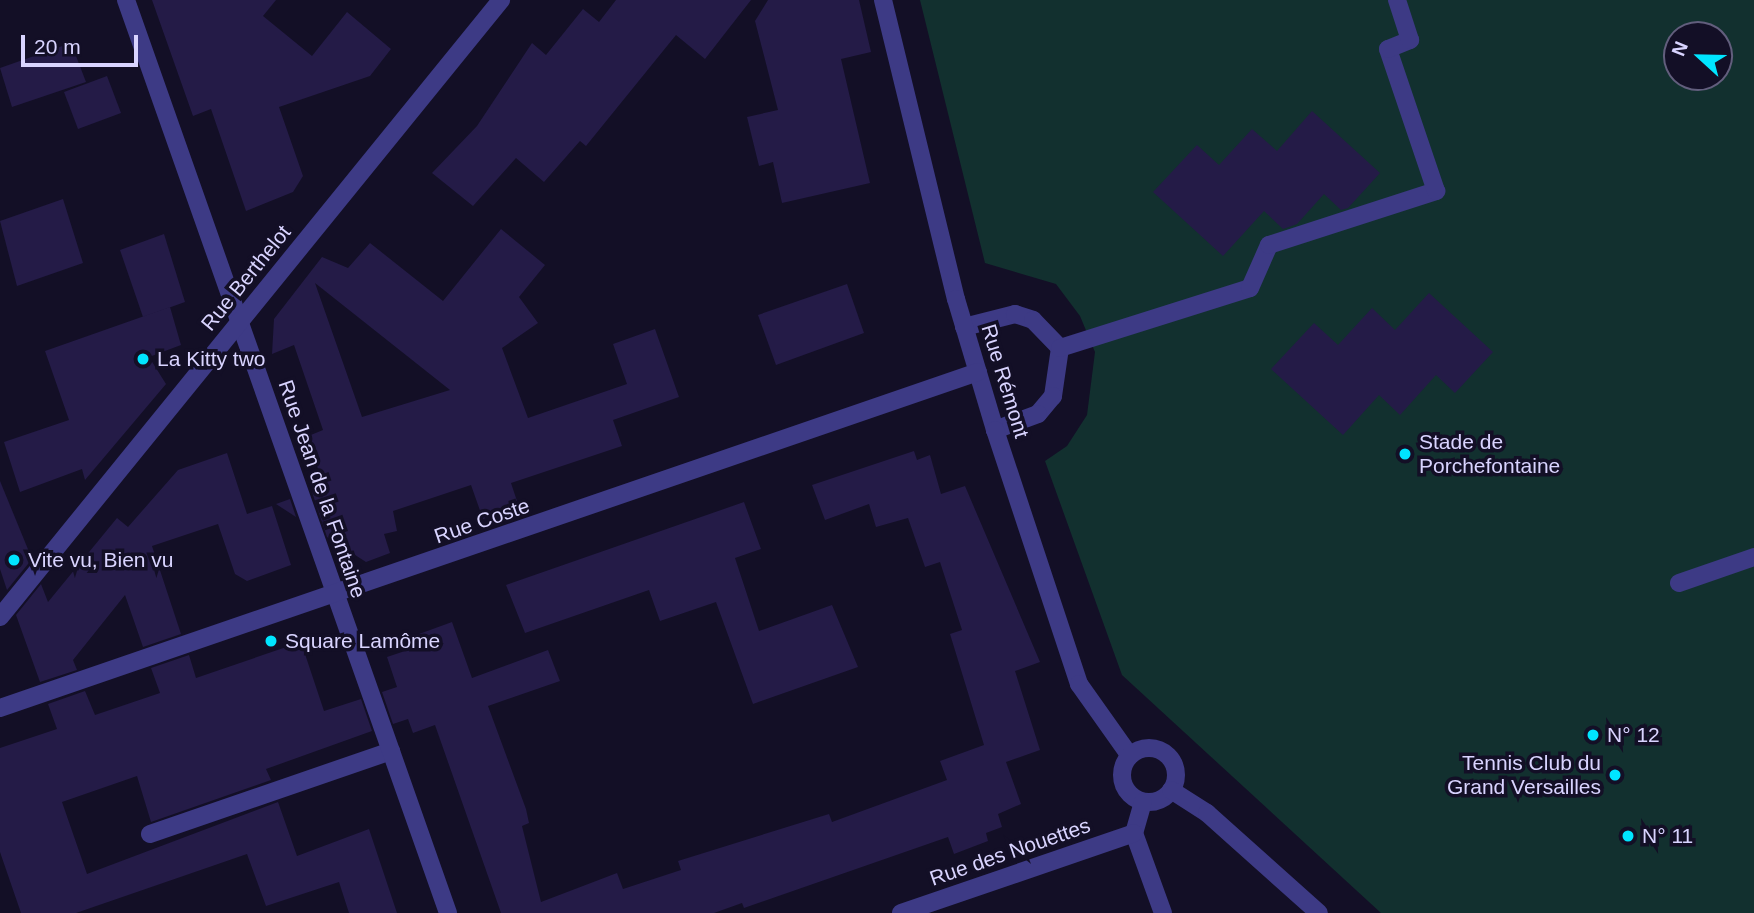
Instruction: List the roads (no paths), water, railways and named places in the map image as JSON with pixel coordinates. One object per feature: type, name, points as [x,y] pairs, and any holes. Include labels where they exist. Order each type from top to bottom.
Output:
[{"type":"street","name":"Rue Jean de la Fontaine","points":[[126,0],[448,913]]},
{"type":"street","name":"Rue Berthelot","points":[[0,617],[501,0]]},
{"type":"street","name":"Rue Rémont","points":[[883,0],[964,327],[995,430],[1079,684],[1107,732],[1130,756]]},
{"type":"street","points":[[1060,348],[1250,288],[1269,245],[1436,191],[1388,49],[1410,40],[1397,0]]},
{"type":"street","points":[[964,327],[1015,314],[1033,320],[1060,348]]},
{"type":"street","points":[[995,430],[1038,414],[1053,396],[1060,348]]},
{"type":"street","name":"Rue Coste","points":[[0,708],[336,596],[978,372]]},
{"type":"street","points":[[1679,583],[1754,557]]},
{"type":"street","points":[[1143,802],[1122,781],[1130,756],[1149,748],[1163,753],[1176,773],[1171,790]]},
{"type":"street","points":[[150,834],[391,751]]},
{"type":"street","points":[[1143,802],[1171,790]]},
{"type":"street","points":[[1171,790],[1208,813],[1319,913]]},
{"type":"street","points":[[1143,802],[1134,833],[1163,913]]},
{"type":"street","name":"Rue des Nouettes","points":[[901,913],[1134,833]]},
{"type":"place","name":"La Kitty two","points":[[143,359]]},
{"type":"place","name":"Stade de Porchefontaine","points":[[1405,454]]},
{"type":"place","name":"Vite vu, Bien vu","points":[[14,560]]},
{"type":"place","name":"Square Lamôme","points":[[271,641]]},
{"type":"place","name":"N° 12","points":[[1593,735]]},
{"type":"place","name":"Tennis Club du Grand Versailles","points":[[1615,775]]},
{"type":"place","name":"N° 11","points":[[1628,836]]}]
